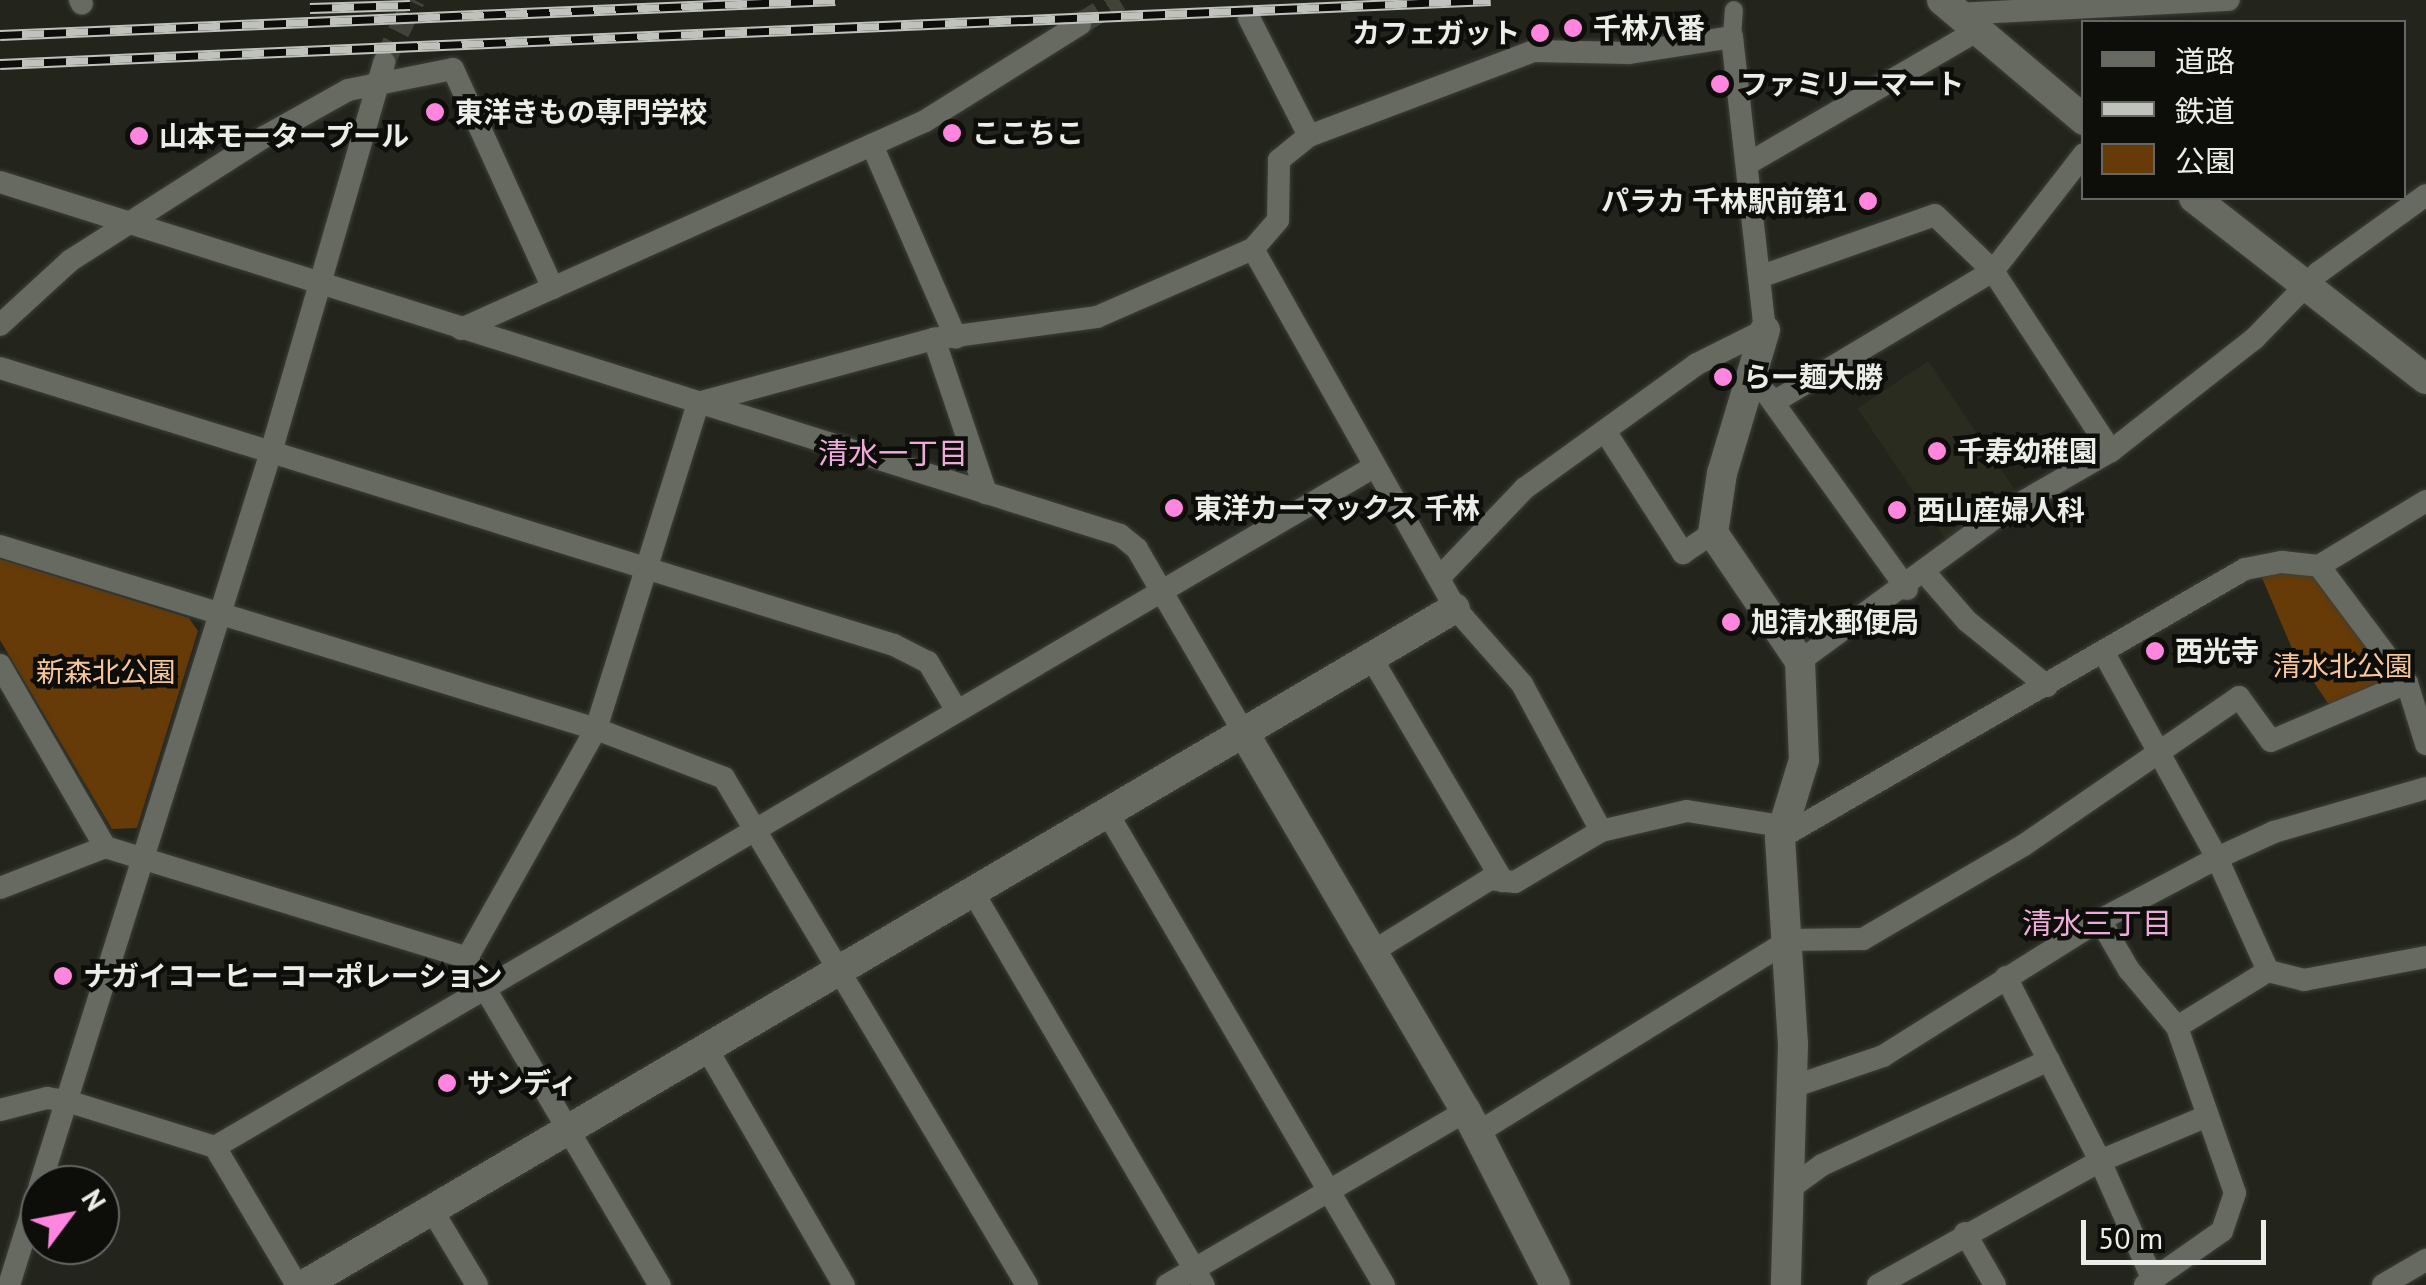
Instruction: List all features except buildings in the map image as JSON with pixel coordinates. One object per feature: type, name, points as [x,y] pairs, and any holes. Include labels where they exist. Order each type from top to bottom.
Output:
[{"type":"street","points":[[1749,164],[1958,15],[2229,0]]},
{"type":"street","points":[[1734,10],[1732,37],[1762,276],[1765,330],[1722,474],[1713,533],[1800,662],[1804,760],[1781,832],[1789,940],[1792,1087],[1786,1285]]},
{"type":"street","points":[[1958,15],[2081,118]]},
{"type":"street","points":[[1248,18],[1309,136]]},
{"type":"street","points":[[461,329],[872,146],[1080,24]]},
{"type":"street","points":[[698,403],[944,338],[1097,317],[1253,249],[1278,220],[1280,160],[1309,136],[1534,51],[1628,53],[1732,37]]},
{"type":"street","points":[[0,325],[71,260],[298,118],[382,72],[453,69],[553,288]]},
{"type":"street","points":[[46,1165],[271,452],[382,72]]},
{"type":"street","points":[[872,146],[944,338],[986,493]]},
{"type":"street","points":[[1774,402],[1993,271],[2081,158]]},
{"type":"street","points":[[0,182],[124,225],[1120,535],[1136,549],[1471,1122],[1555,1285]]},
{"type":"street","points":[[1800,662],[1916,581],[1993,519],[2111,451],[2254,339],[2309,284],[2426,195]]},
{"type":"street","points":[[2197,200],[2426,379]]},
{"type":"street","points":[[1762,276],[1935,215],[1993,271],[2111,451]]},
{"type":"street","points":[[1253,249],[1372,468],[1454,608],[1522,684],[1601,830]]},
{"type":"street","points":[[1438,578],[1524,489],[1697,364],[1765,330]]},
{"type":"street","points":[[0,368],[917,654],[957,712]]},
{"type":"street","points":[[1752,376],[1916,581],[2047,686]]},
{"type":"street","points":[[467,958],[596,729],[698,403]]},
{"type":"street","points":[[1605,431],[1683,553],[1713,533]]},
{"type":"street","points":[[215,1146],[1372,468]]},
{"type":"street","points":[[1372,952],[1490,879],[1524,878],[1601,830],[1688,810],[1781,832],[2105,654],[2245,569],[2282,562],[2318,566],[2426,501]]},
{"type":"street","points":[[0,546],[596,729],[712,770],[732,788],[1026,1285]]},
{"type":"street","points":[[2318,566],[2406,683],[2426,744]]},
{"type":"street","points":[[0,1110],[47,1098],[67,1101],[215,1146],[300,1285],[1454,608]]},
{"type":"street","points":[[2105,654],[2217,858],[2268,971]]},
{"type":"street","points":[[1372,658],[1503,880]]},
{"type":"street","points":[[0,665],[105,846]]},
{"type":"street","points":[[1168,1285],[1199,1277],[1329,1191],[1471,1122],[1789,940],[1863,939],[2024,844],[2239,697],[2271,741],[2406,683]]},
{"type":"street","points":[[1792,1087],[1882,1056],[2100,920],[2217,858],[2274,832],[2426,788]]},
{"type":"street","points":[[1108,814],[1384,1285]]},
{"type":"street","points":[[0,888],[105,846],[467,958],[660,1285]]},
{"type":"street","points":[[973,892],[1199,1277]]},
{"type":"street","points":[[2006,976],[2100,1161],[2149,1282],[2222,1231],[2235,1192],[2177,1027],[2129,970],[2100,920]]},
{"type":"street","points":[[2177,1027],[2268,971],[2304,980],[2426,957]]},
{"type":"street","points":[[706,1048],[844,1285]]},
{"type":"street","points":[[1788,1189],[1822,1165],[2049,1060]]},
{"type":"street","points":[[1878,1285],[2100,1161],[2207,1116]]},
{"type":"street","points":[[432,1210],[476,1285]]},
{"type":"street","points":[[1965,1234],[1996,1285]]},
{"type":"street","points":[[9,1285],[20,1250]]},
{"type":"street","points":[[2383,1285],[2426,1260]]},
{"type":"shaded area","name":"千寿幼稚園","points":[[1928,361],[2017,493],[1946,540],[1858,409]]},
{"type":"green space","name":"新森北公園","points":[[0,559],[189,618],[198,631],[137,828],[112,829],[0,640]]},
{"type":"green space","name":"清水北公園","points":[[2260,573],[2318,573],[2392,682],[2332,709],[2294,653]]},
{"type":"tunnel","points":[[384,62],[414,0]]},
{"type":"tunnel","points":[[1080,24],[1119,0]]},
{"type":"railway","points":[[0,35],[835,0]]},
{"type":"railway","points":[[0,64],[1491,0]]},
{"type":"railway","points":[[310,8],[410,5]]},
{"type":"place","name":"千林八番","points":[[1573,28]]},
{"type":"place","name":"カフェガット","points":[[1540,33]]},
{"type":"place","name":"ファミリーマート","points":[[1720,84]]},
{"type":"place","name":"東洋きもの専門学校","points":[[435,112]]},
{"type":"place","name":"ここちこ","points":[[952,133]]},
{"type":"place","name":"山本モータープール","points":[[139,136]]},
{"type":"place","name":"パラカ 千林駅前第1","points":[[1868,201]]},
{"type":"place","name":"らー麺大勝","points":[[1723,377]]},
{"type":"place","name":"千寿幼稚園","points":[[1937,451]]},
{"type":"place","name":"東洋カーマックス 千林","points":[[1174,508]]},
{"type":"place","name":"西山産婦人科","points":[[1897,510]]},
{"type":"place","name":"旭清水郵便局","points":[[1731,622]]},
{"type":"place","name":"西光寺","points":[[2155,651]]},
{"type":"place","name":"ナガイコーヒーコーポレーション","points":[[63,976]]},
{"type":"place","name":"サンディ","points":[[447,1083]]},
{"type":"district","name":"清水一丁目","points":[[893,453]]},
{"type":"district","name":"清水三丁目","points":[[2097,923]]}]
